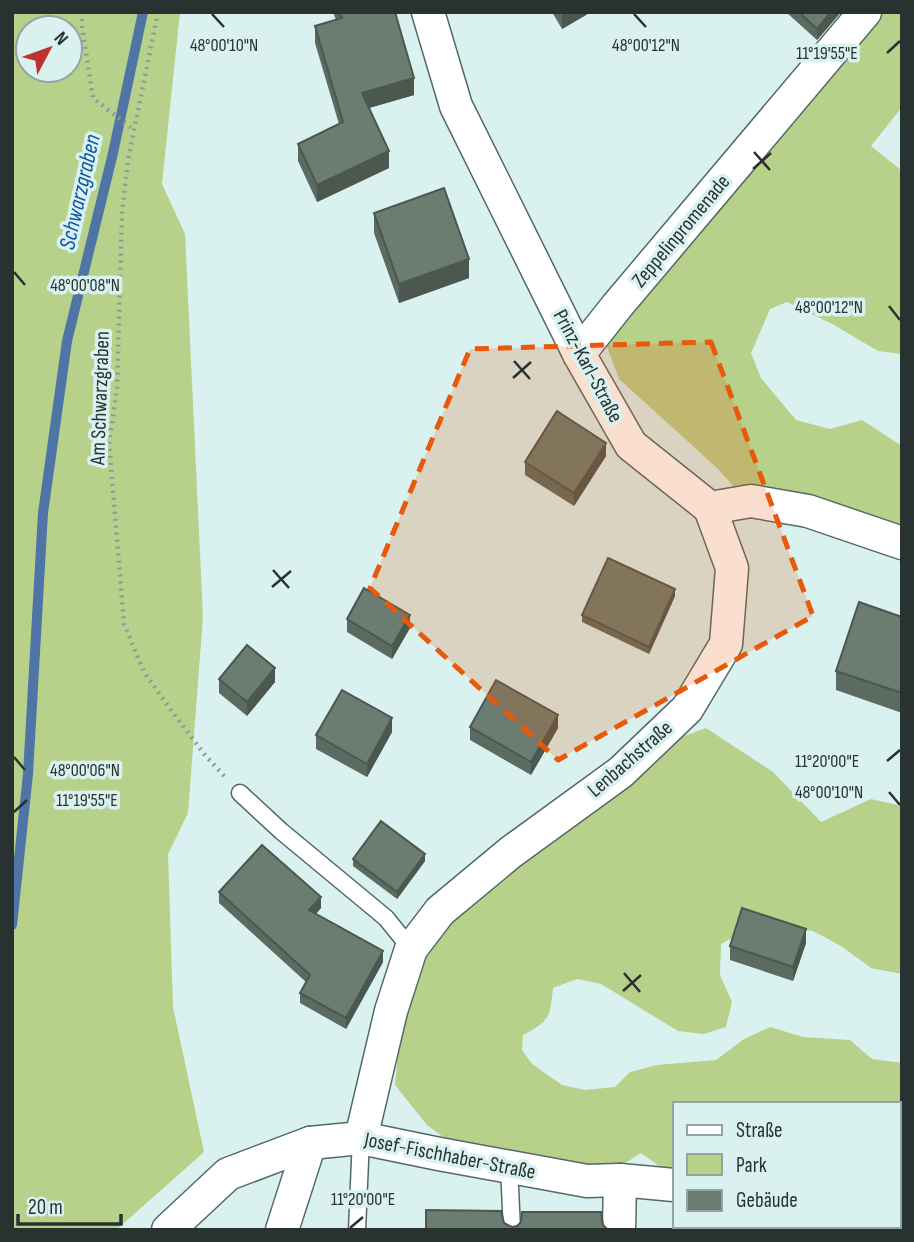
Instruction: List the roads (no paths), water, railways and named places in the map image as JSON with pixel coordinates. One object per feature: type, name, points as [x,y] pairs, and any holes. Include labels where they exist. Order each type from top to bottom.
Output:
[{"type":"street","name":"Prinz-Karl-Straße","points":[[428,12],[456,106],[579,354],[631,446],[709,508]]},
{"type":"street","name":"Zeppelinpromenade","points":[[579,354],[865,12]]},
{"type":"street","points":[[709,508],[751,501],[808,511],[902,543]]},
{"type":"street","name":"Lenbachstraße","points":[[361,1138],[391,1011],[411,949],[440,911],[511,852],[621,772],[687,709],[726,643],[733,568],[709,508]]},
{"type":"street","name":"Josef-Fischhaber-Straße","points":[[169,1230],[228,1174],[310,1143],[361,1138],[587,1181],[620,1180],[673,1185]]},
{"type":"street","points":[[282,1230],[310,1143]]},
{"type":"street","points":[[619,1230],[620,1180]]},
{"type":"lane","points":[[240,793],[281,831],[386,918],[411,949]]},
{"type":"lane","points":[[357,1230],[361,1138]]},
{"type":"lane","points":[[509,1167],[512,1230]]},
{"type":"waterway","name":"Schwarzgraben","points":[[12,925],[28,774],[43,513],[67,341],[113,153],[143,12]]}]
